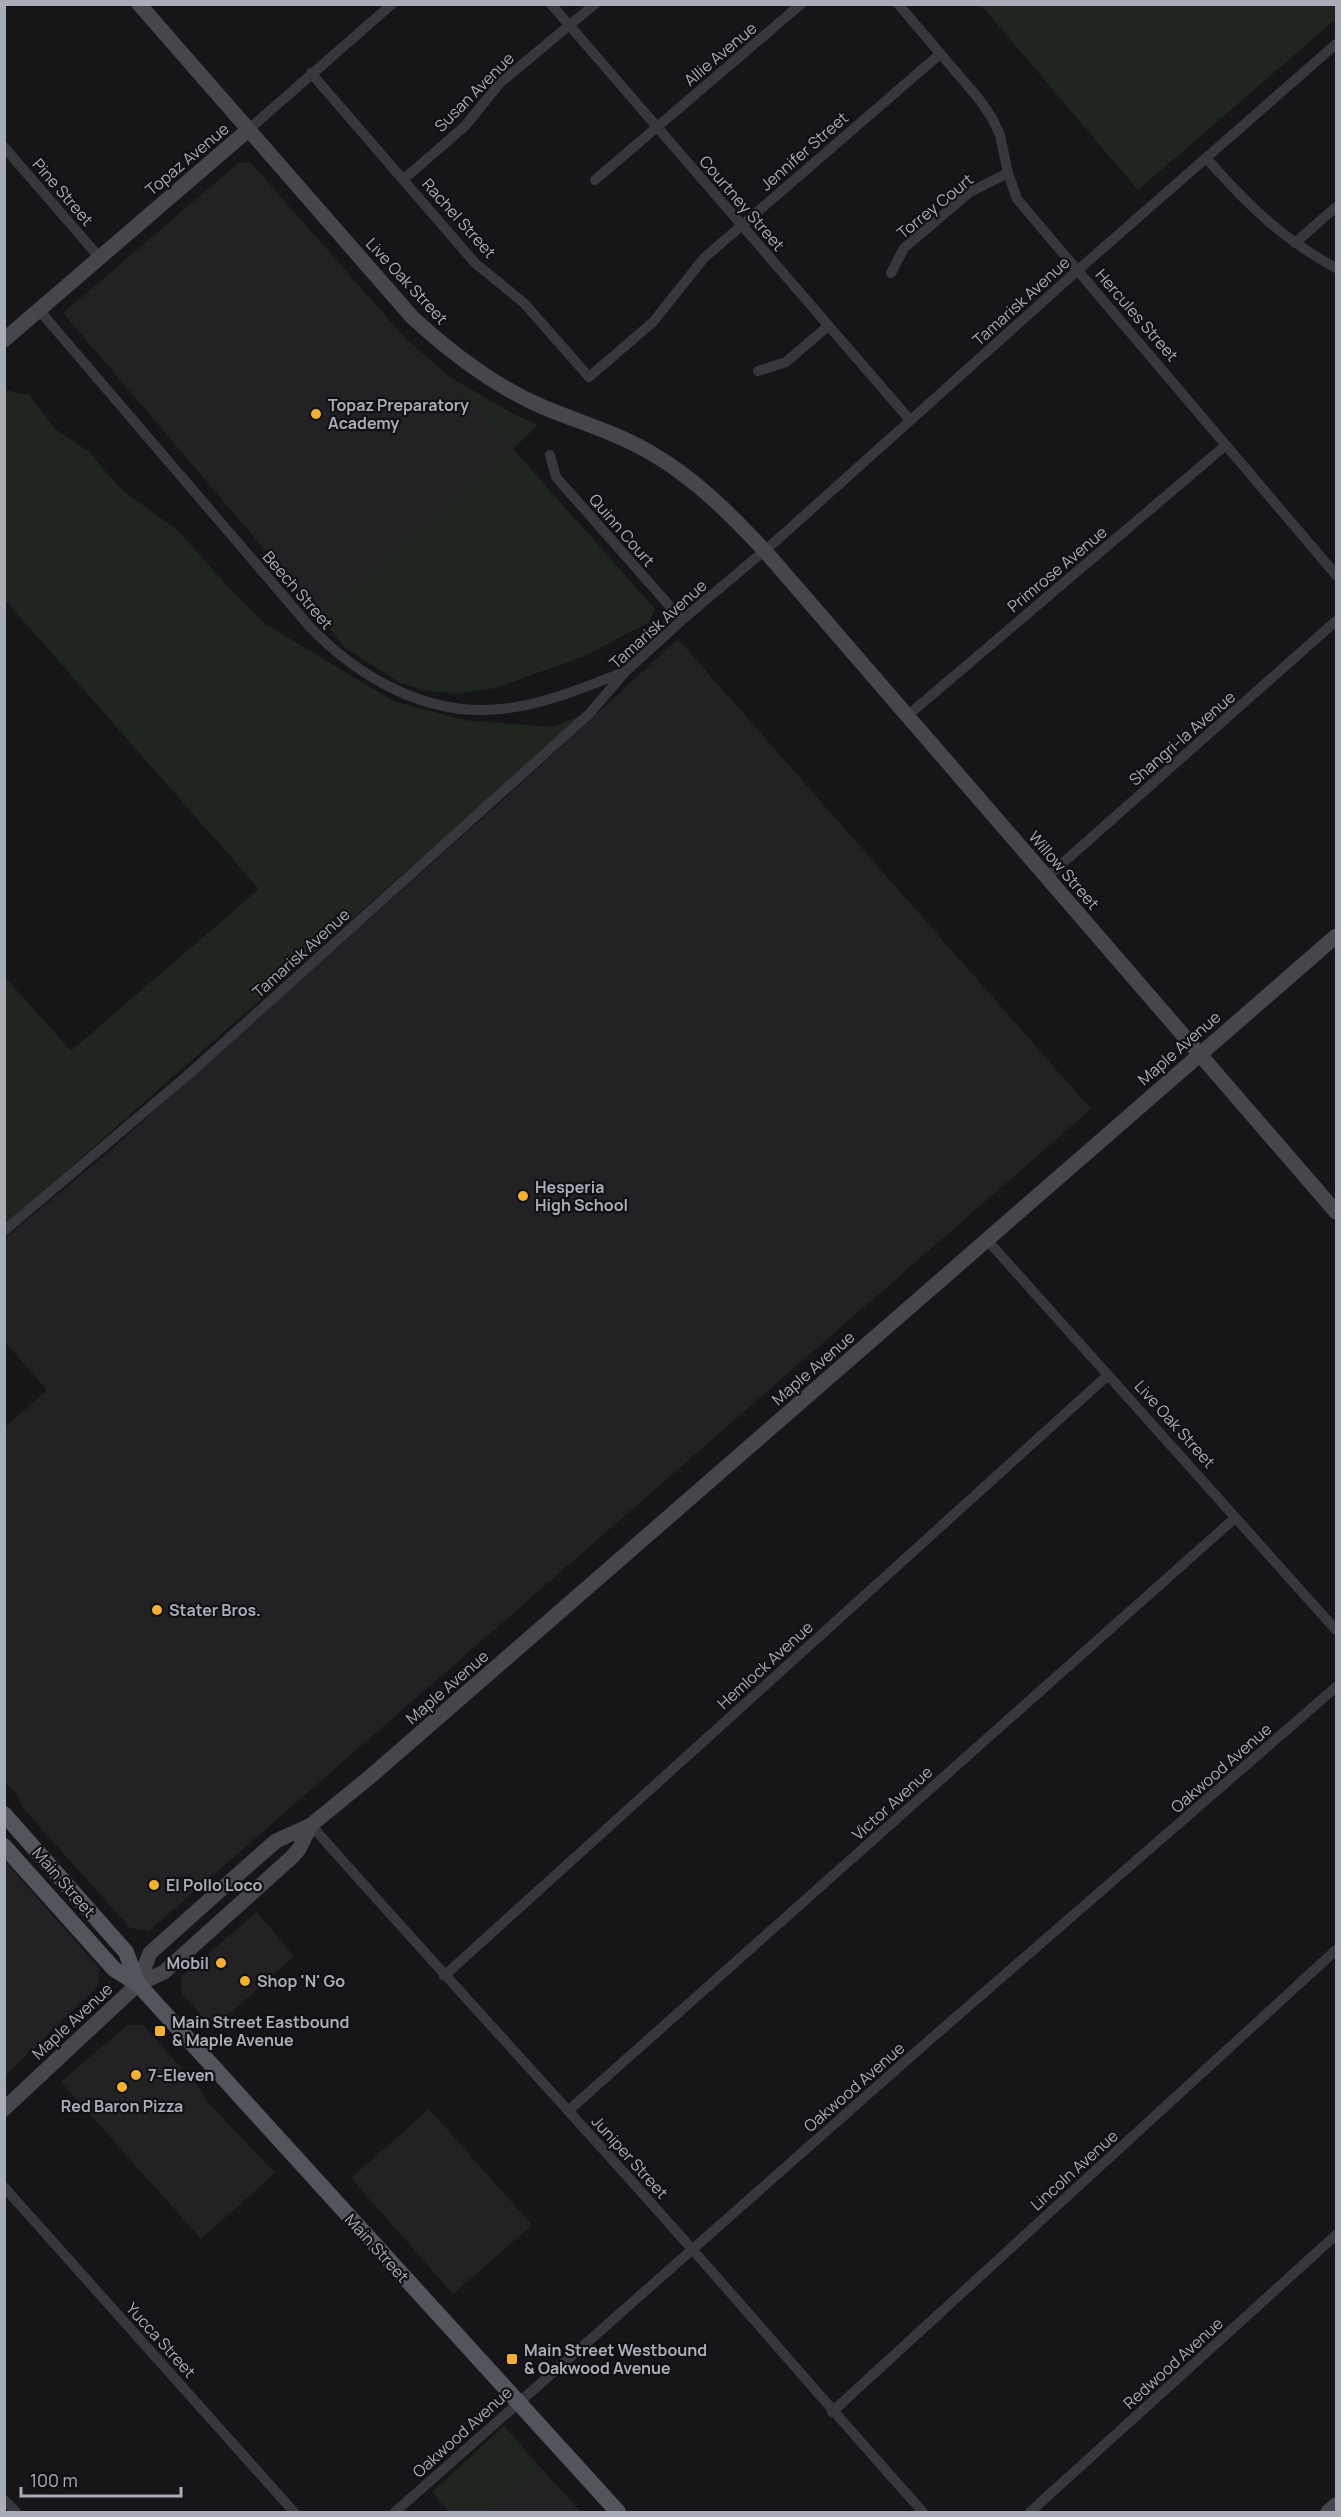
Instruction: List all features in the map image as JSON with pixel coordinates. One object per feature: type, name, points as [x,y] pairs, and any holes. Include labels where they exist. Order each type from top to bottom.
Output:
[{"type":"main road","name":"Main Street","points":[[4,1814],[126,1952],[138,1984]]},
{"type":"main road","name":"Main Street","points":[[4,1846],[114,1969],[138,1984],[618,2512]]},
{"type":"street","name":"Live Oak Street","points":[[139,4],[412,317],[456,356],[541,406],[599,427],[650,452],[705,491],[765,551]]},
{"type":"street","name":"Topaz Avenue","points":[[4,340],[392,4]]},
{"type":"street","name":"Courtney Street","points":[[551,4],[910,420]]},
{"type":"street","name":"Susan Avenue","points":[[404,179],[465,126],[500,83],[595,4]]},
{"type":"street","name":"Allie Avenue","points":[[595,180],[801,4]]},
{"type":"street","name":"Hercules Street","points":[[898,4],[979,99],[992,118],[1000,135],[1008,173],[1017,199],[1336,574]]},
{"type":"street","name":"Tamarisk Avenue","points":[[4,1231],[189,1074],[581,722],[626,672],[682,620],[765,551],[1078,270],[1336,44]]},
{"type":"street","name":"Jennifer Street","points":[[590,377],[653,322],[704,258],[940,54]]},
{"type":"street","name":"Rachel Street","points":[[311,73],[475,263],[524,303],[590,377]]},
{"type":"street","name":"Pine Street","points":[[4,147],[99,256]]},
{"type":"street","points":[[1207,159],[1252,209],[1294,243],[1336,268]]},
{"type":"street","name":"Torrey Court","points":[[891,273],[904,248],[912,241],[970,192],[1008,173]]},
{"type":"street","points":[[1294,243],[1336,207]]},
{"type":"street","name":"Beech Street","points":[[39,310],[310,627],[333,651],[379,683],[427,702],[460,709],[501,709],[568,694],[626,672]]},
{"type":"street","points":[[758,371],[786,362],[828,326]]},
{"type":"street","name":"Primrose Avenue","points":[[907,716],[1226,445]]},
{"type":"street","name":"Quinn Court","points":[[550,455],[556,477],[682,620]]},
{"type":"street","name":"Willow Street","points":[[765,551],[1336,1212]]},
{"type":"street","name":"Shangri-la Avenue","points":[[1047,878],[1336,621]]},
{"type":"street","name":"Maple Avenue","points":[[138,1984],[150,1953],[276,1841],[311,1825],[371,1776],[1336,936]]},
{"type":"street","name":"Live Oak Street","points":[[987,1241],[1336,1630]]},
{"type":"street","name":"Hemlock Avenue","points":[[444,1976],[1107,1376]]},
{"type":"street","name":"Victor Avenue","points":[[568,2111],[1236,1518]]},
{"type":"street","name":"Oakwood Avenue","points":[[395,2512],[925,2044],[1336,1688]]},
{"type":"street","name":"Maple Avenue","points":[[4,2109],[138,1984],[164,1972],[291,1857],[299,1849],[311,1825]]},
{"type":"street","name":"Juniper Street","points":[[311,1825],[444,1976],[693,2250],[832,2412],[923,2512]]},
{"type":"street","name":"Lincoln Avenue","points":[[832,2412],[1336,1950]]},
{"type":"street","name":"Yucca Street","points":[[4,2187],[294,2512]]},
{"type":"street","name":"Redwood Avenue","points":[[1030,2512],[1336,2235]]},
{"type":"street","points":[[4,2500],[16,2512]]},
{"type":"street","points":[[1328,2512],[1336,2505]]},
{"type":"shaded area","points":[[1336,4],[1336,19],[1138,190],[981,5]]},
{"type":"shaded area","name":"Topaz Preparatory Academy","points":[[238,163],[251,163],[407,340],[451,378],[513,449],[322,617],[63,313]]},
{"type":"shaded area","points":[[451,378],[512,413],[538,425],[513,449]]},
{"type":"shaded area","points":[[5,390],[29,395],[55,429],[89,452],[121,489],[178,531],[233,592],[267,625],[393,701],[463,720],[553,727],[584,714],[5,1225],[4,976],[71,1051],[259,889],[5,600]]},
{"type":"shaded area","points":[[513,449],[655,609],[649,622],[585,656],[495,688],[458,694],[422,690],[398,682],[343,646],[322,617]]},
{"type":"shaded area","name":"Hesperia High School","points":[[678,639],[1091,1109],[149,1931],[130,1928],[22,1807],[17,1795],[5,1781],[4,1428],[47,1390],[5,1342],[5,1238],[106,1154],[515,789]]},
{"type":"shaded area","points":[[5,1861],[100,1969],[97,1987],[5,2076]]},
{"type":"shaded area","points":[[257,1912],[294,1956],[213,2029],[181,1992],[182,1976]]},
{"type":"shaded area","points":[[127,2025],[143,2025],[198,2086],[206,2100],[275,2173],[201,2239],[61,2082]]},
{"type":"shaded area","points":[[429,2109],[532,2225],[453,2294],[351,2178]]},
{"type":"shaded area","points":[[504,2426],[539,2466],[487,2512],[449,2512],[432,2492]]},
{"type":"shaded area","points":[[539,2466],[581,2512],[487,2512]]},
{"type":"place","name":"Topaz Preparatory Academy","points":[[316,414]]},
{"type":"place","name":"Hesperia High School","points":[[523,1196]]},
{"type":"place","name":"Stater Bros.","points":[[157,1610]]},
{"type":"place","name":"El Pollo Loco","points":[[154,1885]]},
{"type":"place","name":"Mobil","points":[[221,1963]]},
{"type":"place","name":"Shop 'N' Go","points":[[245,1981]]},
{"type":"place","name":"Main Street Eastbound & Maple Avenue","points":[[160,2031]]},
{"type":"place","name":"7-Eleven","points":[[136,2075]]},
{"type":"place","name":"Red Baron Pizza","points":[[122,2087]]},
{"type":"place","name":"Main Street Westbound & Oakwood Avenue","points":[[512,2359]]}]
